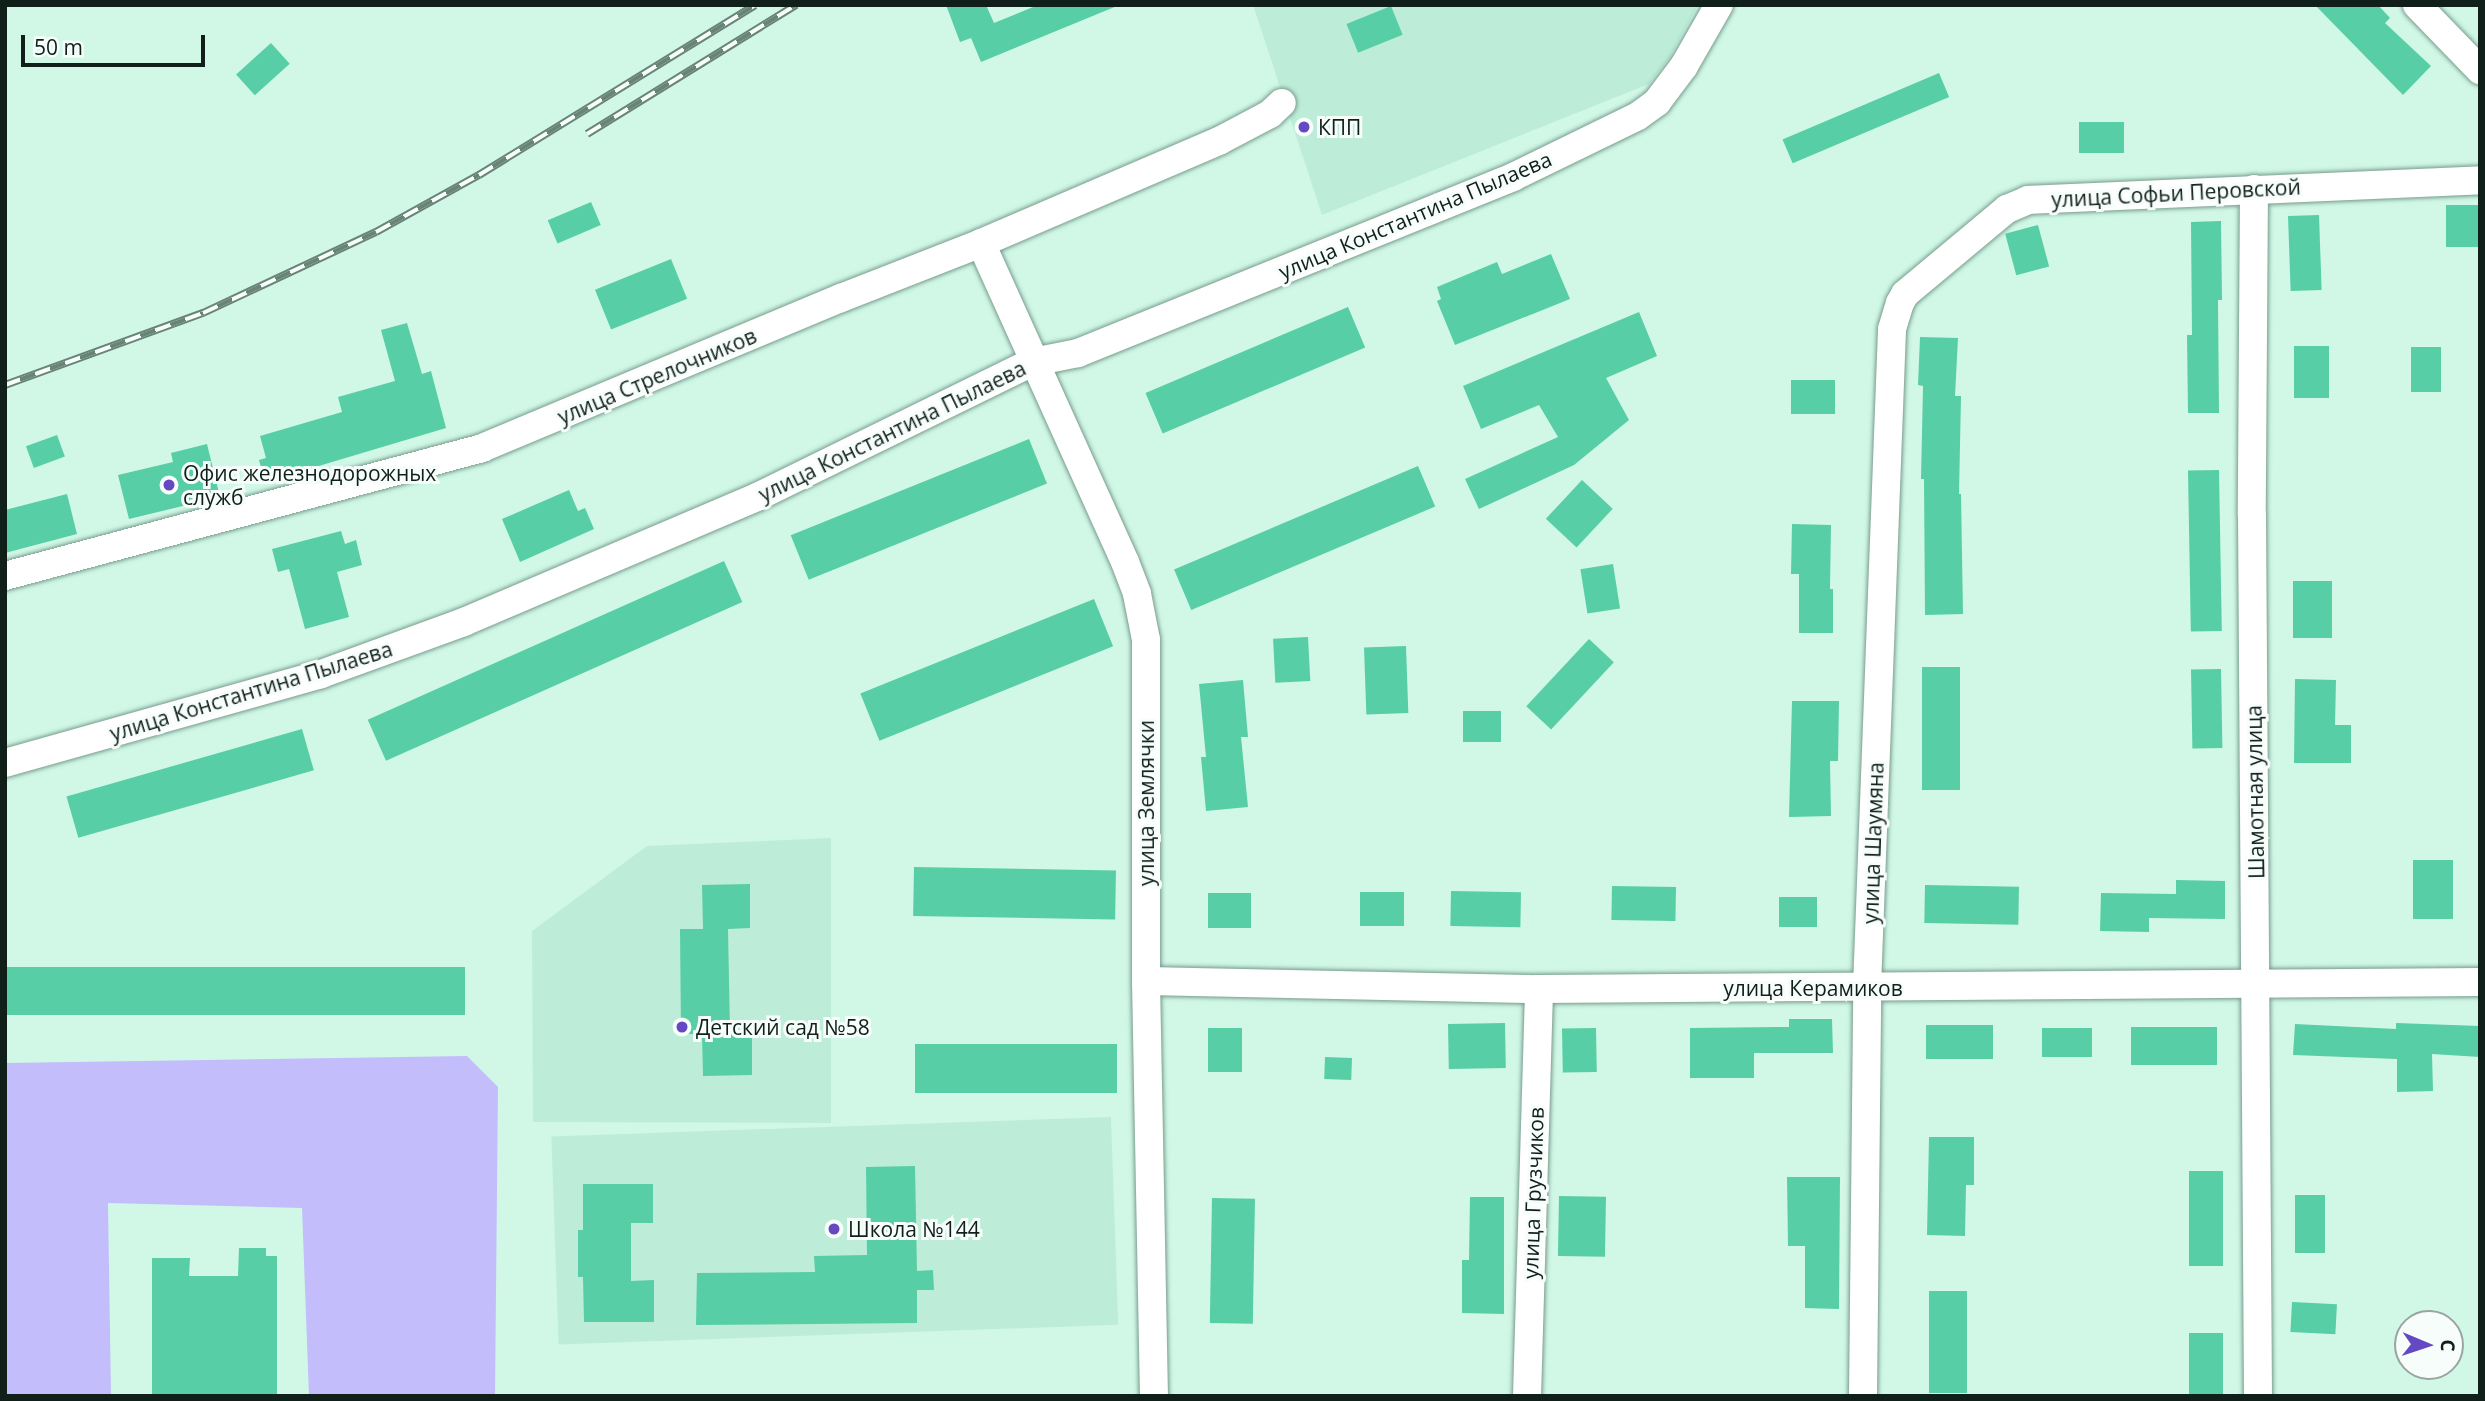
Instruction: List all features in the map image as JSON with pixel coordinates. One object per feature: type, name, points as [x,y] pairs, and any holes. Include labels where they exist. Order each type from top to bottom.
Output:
[{"type":"street","name":"улица Константина Пылаева","points":[[5,763],[321,674],[464,622],[757,497],[1032,362],[1078,353],[1513,177],[1639,116],[1657,102],[1672,83],[1719,5]]},
{"type":"street","points":[[2417,5],[2480,70]]},
{"type":"street","name":"улица Стрелочников","points":[[5,576],[482,448],[841,298],[981,243],[1237,132],[1282,103]]},
{"type":"street","name":"улица Софьи Перовской","points":[[1905,294],[2007,209],[2028,200],[2480,180]]},
{"type":"street","name":"Шамотная улица","points":[[2254,189],[2252,515],[2258,1396]]},
{"type":"street","name":"улица Землячки","points":[[981,243],[1032,362],[1125,562],[1142,616],[1146,640],[1146,981],[1154,1396]]},
{"type":"street","name":"улица Шаумяна","points":[[1863,1396],[1867,987],[1892,329],[1905,294]]},
{"type":"street","name":"улица Керамиков","points":[[1146,981],[1539,989],[2480,982]]},
{"type":"street","name":"улица Грузчиков","points":[[1527,1396],[1539,989]]},
{"type":"shaded area","points":[[1253,5],[1698,5],[1669,58],[1649,84],[1322,215]]},
{"type":"shaded area","name":"Детский сад №58","points":[[831,838],[831,1123],[533,1122],[532,931],[647,846]]},
{"type":"shaded area","points":[[467,1056],[498,1087],[495,1396],[309,1396],[302,1208],[108,1203],[111,1396],[5,1396],[5,1063]]},
{"type":"shaded area","name":"Школа №144","points":[[1111,1117],[1118,1325],[559,1344],[551,1137]]},
{"type":"building","points":[[946,5],[986,5],[994,23],[1038,5],[1117,6],[981,62],[971,38],[960,42]]},
{"type":"building","points":[[2315,5],[2378,5],[2390,18],[2385,23],[2431,66],[2403,95]]},
{"type":"building","points":[[1391,6],[1403,35],[1358,53],[1346,24]]},
{"type":"building","points":[[271,43],[290,64],[255,95],[236,74]]},
{"type":"building","points":[[1939,73],[1949,97],[1793,163],[1783,139]]},
{"type":"building","points":[[2079,122],[2124,122],[2124,153],[2079,153]]},
{"type":"building","points":[[591,202],[601,225],[558,243],[548,220]]},
{"type":"building","points":[[2446,205],[2480,205],[2480,247],[2446,247]]},
{"type":"building","points":[[2319,215],[2322,290],[2291,291],[2288,216]]},
{"type":"building","points":[[2221,221],[2222,300],[2218,300],[2219,413],[2188,413],[2187,335],[2192,335],[2191,222]]},
{"type":"building","points":[[2038,225],[2049,267],[2016,275],[2005,234]]},
{"type":"building","points":[[1551,254],[1570,299],[1455,345],[1437,301],[1441,299],[1437,287],[1497,262],[1502,274]]},
{"type":"building","points":[[671,259],[687,299],[611,330],[595,290]]},
{"type":"building","points":[[1348,307],[1365,348],[1163,433],[1145,393]]},
{"type":"building","points":[[1639,312],[1657,356],[1606,378],[1629,420],[1574,465],[1479,509],[1465,479],[1558,437],[1539,405],[1481,429],[1463,386]]},
{"type":"building","points":[[407,323],[422,374],[431,371],[446,428],[265,482],[259,460],[266,458],[260,436],[342,412],[338,397],[395,381],[381,330]]},
{"type":"building","points":[[1920,337],[1958,338],[1955,396],[1961,396],[1959,494],[1963,614],[1925,615],[1924,479],[1921,479],[1923,386],[1918,385]]},
{"type":"building","points":[[2294,346],[2329,346],[2329,398],[2294,398]]},
{"type":"building","points":[[2411,347],[2441,347],[2441,392],[2411,392]]},
{"type":"building","points":[[1791,380],[1835,380],[1835,414],[1791,414]]},
{"type":"building","points":[[57,435],[65,457],[34,468],[26,446]]},
{"type":"building","points":[[1029,439],[1047,484],[809,580],[791,535]]},
{"type":"building","name":"Офис железнодорожных служб","points":[[207,444],[220,497],[129,519],[118,475],[173,462],[171,453]]},
{"type":"building","points":[[1418,466],[1435,507],[1191,610],[1174,570]]},
{"type":"building","points":[[2219,470],[2222,631],[2191,632],[2188,471]]},
{"type":"building","points":[[1582,480],[1613,509],[1577,547],[1546,519]]},
{"type":"building","points":[[569,490],[578,511],[585,508],[594,529],[520,562],[502,519]]},
{"type":"building","points":[[67,494],[77,534],[5,553],[5,510]]},
{"type":"building","points":[[1792,524],[1831,525],[1830,589],[1833,589],[1833,633],[1799,633],[1799,574],[1791,574]]},
{"type":"building","points":[[341,531],[345,544],[356,540],[362,565],[337,572],[349,617],[305,629],[289,569],[278,572],[272,549]]},
{"type":"building","points":[[724,561],[742,602],[386,761],[368,720]]},
{"type":"building","points":[[1613,564],[1620,608],[1587,614],[1580,569]]},
{"type":"building","points":[[2293,581],[2332,581],[2332,638],[2293,638]]},
{"type":"building","points":[[1094,599],[1113,646],[879,741],[860,693]]},
{"type":"building","points":[[1308,637],[1310,681],[1275,683],[1273,639]]},
{"type":"building","points":[[1589,639],[1614,662],[1551,729],[1526,706]]},
{"type":"building","points":[[1406,646],[1408,713],[1366,714],[1364,647]]},
{"type":"building","points":[[1922,667],[1960,667],[1960,790],[1922,790]]},
{"type":"building","points":[[2221,669],[2222,748],[2192,749],[2191,670]]},
{"type":"building","points":[[2295,679],[2336,680],[2335,725],[2351,725],[2351,763],[2294,763]]},
{"type":"building","points":[[1243,680],[1248,737],[1241,737],[1248,807],[1206,811],[1201,757],[1206,757],[1199,684]]},
{"type":"building","points":[[1792,701],[1839,701],[1838,761],[1830,761],[1831,816],[1789,817]]},
{"type":"building","points":[[1463,711],[1501,711],[1501,742],[1463,742]]},
{"type":"building","points":[[302,729],[314,770],[78,838],[66,797]]},
{"type":"building","points":[[2413,860],[2453,860],[2453,919],[2413,919]]},
{"type":"building","points":[[914,867],[1116,871],[1115,920],[913,916]]},
{"type":"building","points":[[2176,880],[2225,881],[2225,919],[2149,918],[2149,932],[2100,931],[2101,893],[2176,894]]},
{"type":"building","points":[[750,884],[750,928],[728,929],[730,1032],[752,1032],[752,1075],[703,1076],[702,1034],[681,1034],[680,929],[703,929],[702,885]]},
{"type":"building","points":[[1925,885],[2019,887],[2018,925],[1924,923]]},
{"type":"building","points":[[1612,886],[1676,887],[1675,921],[1611,920]]},
{"type":"building","points":[[1451,891],[1521,892],[1520,927],[1450,926]]},
{"type":"building","points":[[1360,892],[1404,892],[1404,926],[1360,926]]},
{"type":"building","points":[[1208,893],[1251,893],[1251,928],[1208,928]]},
{"type":"building","points":[[1779,897],[1817,897],[1817,927],[1779,927]]},
{"type":"building","points":[[5,967],[465,967],[465,1015],[5,1015]]},
{"type":"building","points":[[1789,1019],[1832,1019],[1833,1053],[1754,1053],[1754,1078],[1690,1078],[1690,1028],[1789,1027]]},
{"type":"building","points":[[1505,1023],[1506,1068],[1449,1069],[1448,1024]]},
{"type":"building","points":[[2396,1023],[2480,1026],[2480,1057],[2432,1054],[2433,1091],[2397,1092],[2397,1059],[2293,1055],[2295,1024],[2396,1029]]},
{"type":"building","points":[[1926,1025],[1993,1025],[1993,1059],[1926,1059]]},
{"type":"building","points":[[2131,1027],[2217,1027],[2217,1065],[2131,1065]]},
{"type":"building","points":[[1208,1028],[1242,1028],[1242,1072],[1208,1072]]},
{"type":"building","points":[[1596,1028],[1597,1072],[1563,1073],[1562,1029]]},
{"type":"building","points":[[2042,1028],[2092,1028],[2092,1057],[2042,1057]]},
{"type":"building","points":[[915,1044],[1117,1044],[1117,1093],[915,1093]]},
{"type":"building","points":[[1325,1057],[1352,1058],[1351,1080],[1324,1079]]},
{"type":"building","points":[[1929,1137],[1974,1137],[1974,1185],[1966,1185],[1965,1236],[1927,1235]]},
{"type":"building","points":[[915,1166],[917,1271],[933,1270],[934,1290],[917,1290],[917,1323],[696,1325],[697,1273],[815,1272],[814,1256],[867,1255],[866,1167]]},
{"type":"building","points":[[2189,1171],[2223,1171],[2223,1266],[2189,1266]]},
{"type":"building","points":[[1787,1177],[1840,1177],[1839,1309],[1805,1308],[1805,1246],[1788,1246]]},
{"type":"building","points":[[583,1184],[653,1184],[653,1223],[631,1223],[631,1281],[654,1280],[654,1322],[584,1322],[583,1277],[578,1277],[578,1230],[583,1230]]},
{"type":"building","points":[[2295,1195],[2325,1195],[2325,1253],[2295,1253]]},
{"type":"building","points":[[1559,1196],[1606,1197],[1605,1257],[1558,1256]]},
{"type":"building","points":[[1470,1197],[1504,1197],[1504,1314],[1462,1313],[1462,1260],[1469,1260]]},
{"type":"building","points":[[1212,1198],[1255,1199],[1253,1324],[1210,1323]]},
{"type":"building","points":[[239,1248],[266,1248],[266,1256],[277,1256],[277,1396],[152,1396],[152,1258],[190,1258],[189,1276],[238,1276]]},
{"type":"building","points":[[1929,1291],[1967,1291],[1967,1393],[1929,1393]]},
{"type":"building","points":[[2292,1302],[2337,1304],[2335,1334],[2290,1332]]},
{"type":"building","points":[[2189,1333],[2223,1333],[2223,1396],[2189,1396]]},
{"type":"railway","points":[[5,385],[203,313],[376,232],[479,175],[755,5]]},
{"type":"railway","points":[[587,134],[796,5]]},
{"type":"place","name":"КПП","points":[[1304,127]]},
{"type":"place","name":"Офис железнодорожных служб","points":[[169,485]]},
{"type":"place","name":"Детский сад №58","points":[[682,1027]]},
{"type":"place","name":"Школа №144","points":[[834,1229]]}]
